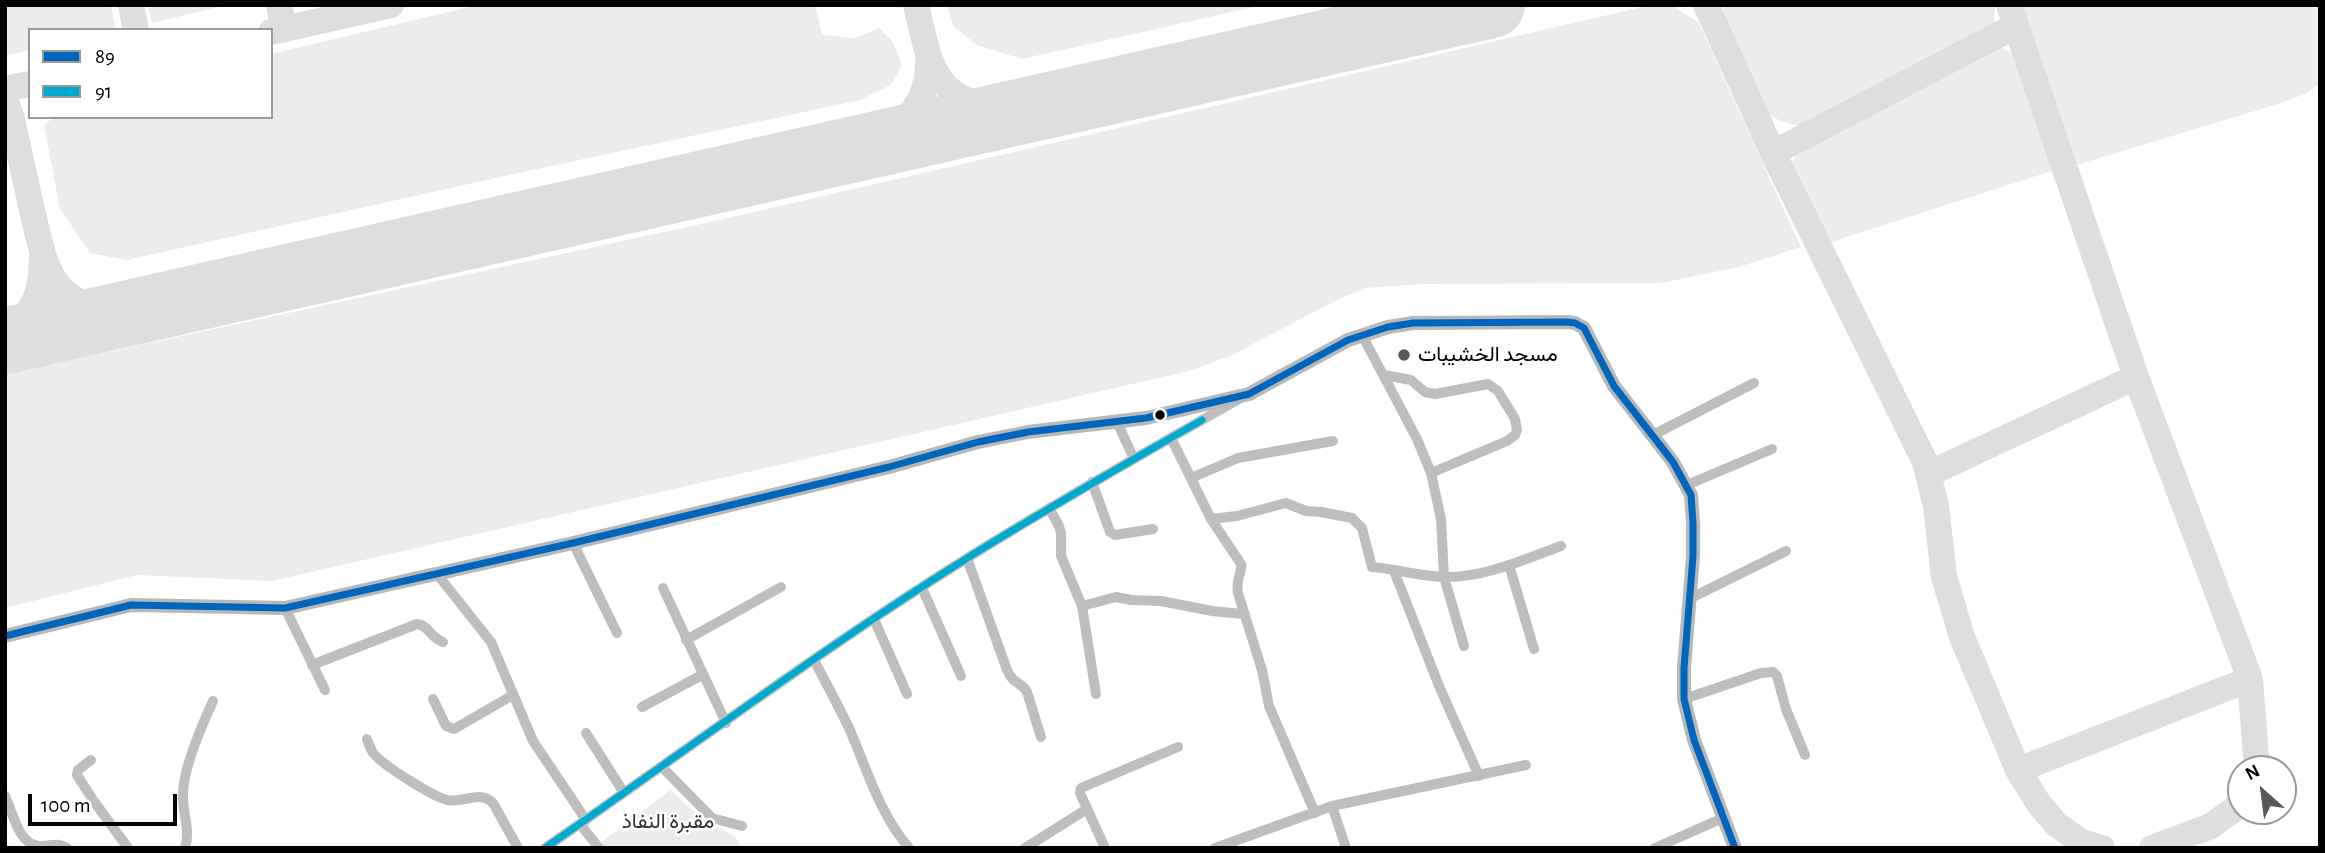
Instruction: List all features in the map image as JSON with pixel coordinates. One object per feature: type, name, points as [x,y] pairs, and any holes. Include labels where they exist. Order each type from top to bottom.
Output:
[{"type":"main road","points":[[5,636],[131,605],[285,608],[573,543],[889,467],[978,442],[1028,432],[1146,418],[1249,394],[1324,351],[1362,335],[1413,324],[1575,323],[1588,333],[1614,386],[1673,461],[1691,495],[1693,523],[1684,699],[1694,740],[1735,848]]},
{"type":"street","points":[[1362,335],[1417,439],[1431,473],[1441,519],[1444,577],[1464,646]]},
{"type":"street","points":[[1384,374],[1411,380],[1425,392],[1435,394],[1488,384],[1498,391],[1515,419],[1517,430],[1507,441],[1431,473]]},
{"type":"street","points":[[1653,435],[1754,383]]},
{"type":"street","points":[[545,848],[814,660],[967,558],[1092,482],[1249,394]]},
{"type":"street","points":[[1117,422],[1134,459]]},
{"type":"street","points":[[1171,438],[1210,519],[1242,567],[1236,584],[1262,670],[1269,706],[1315,813]]},
{"type":"street","points":[[1191,478],[1238,458],[1333,441]]},
{"type":"street","points":[[1687,485],[1772,449]]},
{"type":"street","points":[[1092,482],[1110,532],[1115,535],[1153,528]]},
{"type":"street","points":[[1210,519],[1237,516],[1286,503],[1306,511],[1352,518],[1362,528],[1372,566],[1444,577],[1479,573],[1561,546]]},
{"type":"street","points":[[1049,508],[1061,533],[1060,547],[1065,567],[1082,606],[1096,694]]},
{"type":"street","points":[[573,543],[617,633]]},
{"type":"street","points":[[1689,599],[1786,551]]},
{"type":"street","points":[[967,558],[1007,670],[1014,683],[1027,692],[1041,737]]},
{"type":"street","points":[[1509,565],[1534,649]]},
{"type":"street","points":[[1394,571],[1439,686],[1479,776]]},
{"type":"street","points":[[437,574],[491,642],[533,741],[599,848]]},
{"type":"street","points":[[686,640],[781,587]]},
{"type":"street","points":[[663,588],[726,723]]},
{"type":"street","points":[[922,588],[961,677]]},
{"type":"street","points":[[1082,606],[1116,597],[1243,614]]},
{"type":"street","points":[[285,608],[325,690]]},
{"type":"street","points":[[874,619],[906,694]]},
{"type":"street","points":[[312,666],[417,624],[426,626],[434,638],[443,642]]},
{"type":"street","points":[[814,660],[848,726],[894,831],[909,848]]},
{"type":"street","points":[[1684,699],[1761,673],[1773,672],[1777,676],[1792,726],[1805,755]]},
{"type":"street","points":[[642,706],[702,675]]},
{"type":"street","points":[[433,699],[446,726],[454,729],[513,695]]},
{"type":"street","points":[[185,848],[188,837],[183,794],[185,778],[202,725],[213,701]]},
{"type":"street","points":[[586,733],[624,793]]},
{"type":"street","points":[[367,739],[378,757],[439,797],[452,800],[480,796],[487,798],[493,803],[518,848]]},
{"type":"street","points":[[1105,848],[1080,793],[1084,786],[1178,747]]},
{"type":"street","points":[[91,760],[78,770],[77,775],[128,848]]},
{"type":"street","points":[[1215,848],[1332,806],[1526,765]]},
{"type":"street","points":[[662,767],[712,818],[742,826]]},
{"type":"street","points":[[5,796],[28,844],[36,847],[60,844],[66,848]]},
{"type":"street","points":[[1332,806],[1346,848]]},
{"type":"street","points":[[1025,848],[1087,809]]},
{"type":"street","points":[[1655,848],[1723,818]]},
{"type":"green space","points":[[5,5],[111,5],[113,28],[28,28],[28,50],[5,56]]},
{"type":"green space","points":[[148,5],[227,5],[152,23]]},
{"type":"green space","points":[[478,5],[815,5],[822,35],[854,38],[879,28],[893,42],[902,65],[891,85],[860,100],[127,260],[90,253],[60,209],[44,125],[52,119],[273,119],[273,54]]},
{"type":"green space","points":[[947,5],[1263,5],[1022,59],[977,45],[954,27]]},
{"type":"green space","points":[[1651,5],[1672,5],[1699,23],[1801,247],[1739,267],[1661,283],[1421,284],[1364,288],[1230,356],[1189,371],[272,581],[137,575],[5,608],[5,374],[715,221]]},
{"type":"green space","points":[[1725,5],[1995,5],[1994,22],[1803,126],[1781,121],[1763,109],[1720,22]]},
{"type":"green space","points":[[2022,5],[2320,5],[2320,84],[2305,94],[2278,104],[2073,166]]},
{"type":"green space","points":[[2001,47],[2017,60],[2058,169],[1828,243],[1793,177],[1791,165],[1800,147],[1986,48]]},
{"type":"green space","name":"مقبرة النفاذ","points":[[670,790],[700,817],[735,837],[743,848],[604,848],[600,843]]},
{"type":"taxiway","points":[[131,5],[136,28]]},
{"type":"taxiway","points":[[279,5],[284,29]]},
{"type":"taxiway","points":[[273,32],[391,5]]},
{"type":"taxiway","points":[[916,5],[928,51],[942,82],[969,101],[1017,112]]},
{"type":"taxiway","points":[[1706,5],[1773,153],[1925,462],[1936,506],[1944,577],[1962,637],[2018,770],[2039,804],[2057,825],[2082,842],[2102,848]]},
{"type":"taxiway","points":[[2009,5],[2136,377],[2250,679],[2256,755]]},
{"type":"taxiway","points":[[1773,153],[2015,26]]},
{"type":"taxiway","points":[[873,144],[897,128],[921,98],[928,72],[928,57]]},
{"type":"taxiway","points":[[5,89],[28,84]]},
{"type":"taxiway","points":[[5,99],[43,255],[50,272],[59,286],[71,297],[107,309],[134,312]]},
{"type":"taxiway","points":[[5,337],[34,302],[40,283],[42,257]]},
{"type":"taxiway","points":[[1928,474],[2136,377]]},
{"type":"taxiway","points":[[2018,770],[2250,679]]},
{"type":"taxiway","points":[[2152,848],[2211,826],[2227,814]]},
{"type":"runway","points":[[5,341],[1492,5]]},
{"type":"transit line","name":"89","points":[[5,636],[131,605],[285,608],[573,543],[889,467],[978,442],[1028,432],[1146,418],[1249,394],[1348,340],[1388,327],[1413,323],[1567,322],[1584,328],[1614,386],[1673,462],[1691,495],[1693,556],[1684,699],[1694,740],[1735,848]]},
{"type":"transit line","name":"91","points":[[545,848],[915,591],[1202,420]]},
{"type":"place","name":"مسجد الخشيبات","points":[[1404,355]]}]
